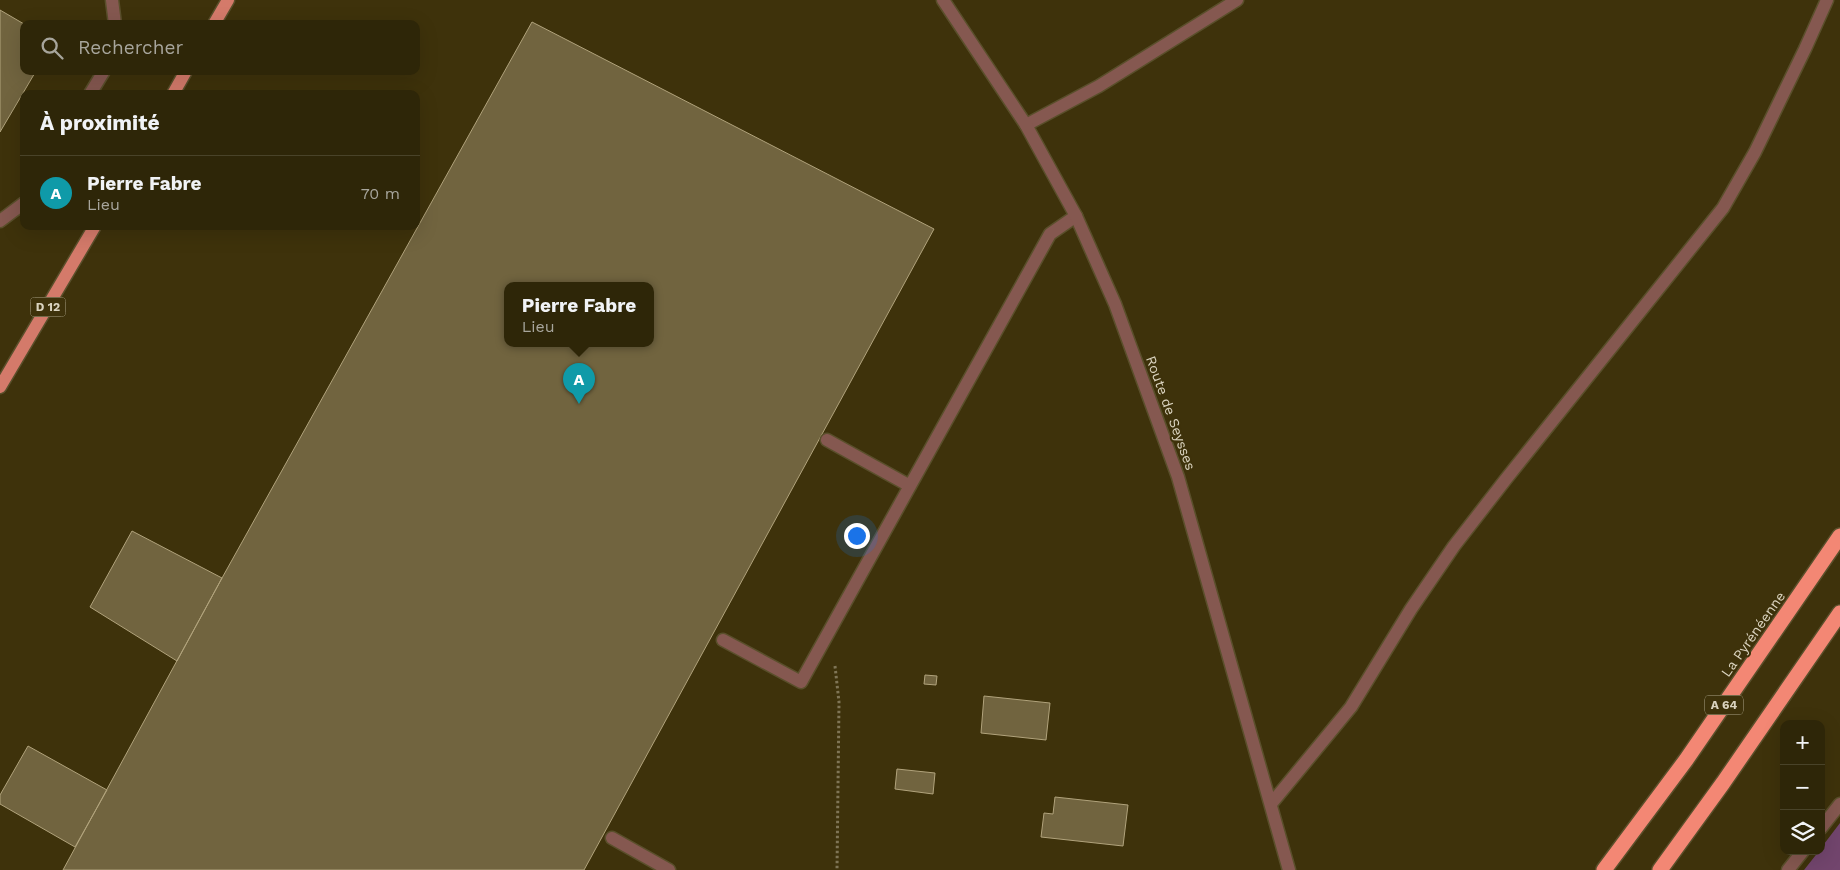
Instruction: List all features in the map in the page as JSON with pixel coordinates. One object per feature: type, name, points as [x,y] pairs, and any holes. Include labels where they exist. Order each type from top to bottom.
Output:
[{"type":"highway","name":"La Pyrénéenne","points":[[1604,870],[1686,760],[1840,536]]},
{"type":"highway","points":[[1660,870],[1724,784],[1840,613]]},
{"type":"main road","points":[[216,20],[228,0]]},
{"type":"main road","points":[[175,90],[184,75]]},
{"type":"main road","name":"D 12","points":[[0,387],[93,230]]},
{"type":"street","points":[[112,0],[114,20]]},
{"type":"street","name":"Route de Seysses","points":[[943,0],[1026,126],[1076,216],[1115,304],[1178,477],[1290,870]]},
{"type":"street","points":[[1026,126],[1098,86],[1238,0]]},
{"type":"street","points":[[1271,804],[1351,707],[1411,609],[1454,546],[1518,463],[1724,208],[1755,152],[1806,50],[1827,0]]},
{"type":"street","points":[[92,90],[102,75]]},
{"type":"street","points":[[0,221],[20,206]]},
{"type":"street","points":[[723,640],[801,682],[1050,234],[1076,216]]},
{"type":"street","points":[[827,440],[910,486]]},
{"type":"street","points":[[1825,823],[1840,804]]},
{"type":"street","points":[[612,838],[669,870]]},
{"type":"street","points":[[1788,870],[1800,855]]},
{"type":"path","points":[[834,666],[839,702],[837,870]]},
{"type":"shaded area","points":[[1840,823],[1840,870],[1804,870],[1816,855],[1825,855],[1825,843]]},
{"type":"building","points":[[0,10],[20,22],[20,75],[34,75],[25,90],[20,90],[20,98],[0,132]]},
{"type":"building","points":[[532,22],[934,229],[584,870],[63,870],[222,578],[416,230],[420,230],[420,223]]},
{"type":"building","points":[[132,531],[222,578],[177,661],[90,607]]},
{"type":"building","points":[[925,675],[937,676],[936,685],[924,684]]},
{"type":"building","points":[[984,696],[1050,703],[1046,740],[981,733]]},
{"type":"building","points":[[28,746],[107,790],[75,847],[0,804],[0,795]]},
{"type":"building","points":[[897,769],[935,773],[933,794],[895,789]]},
{"type":"building","points":[[1055,797],[1128,805],[1123,846],[1041,837],[1044,813],[1053,814]]},
{"type":"place","name":"Pierre Fabre","points":[[579,404]]}]
